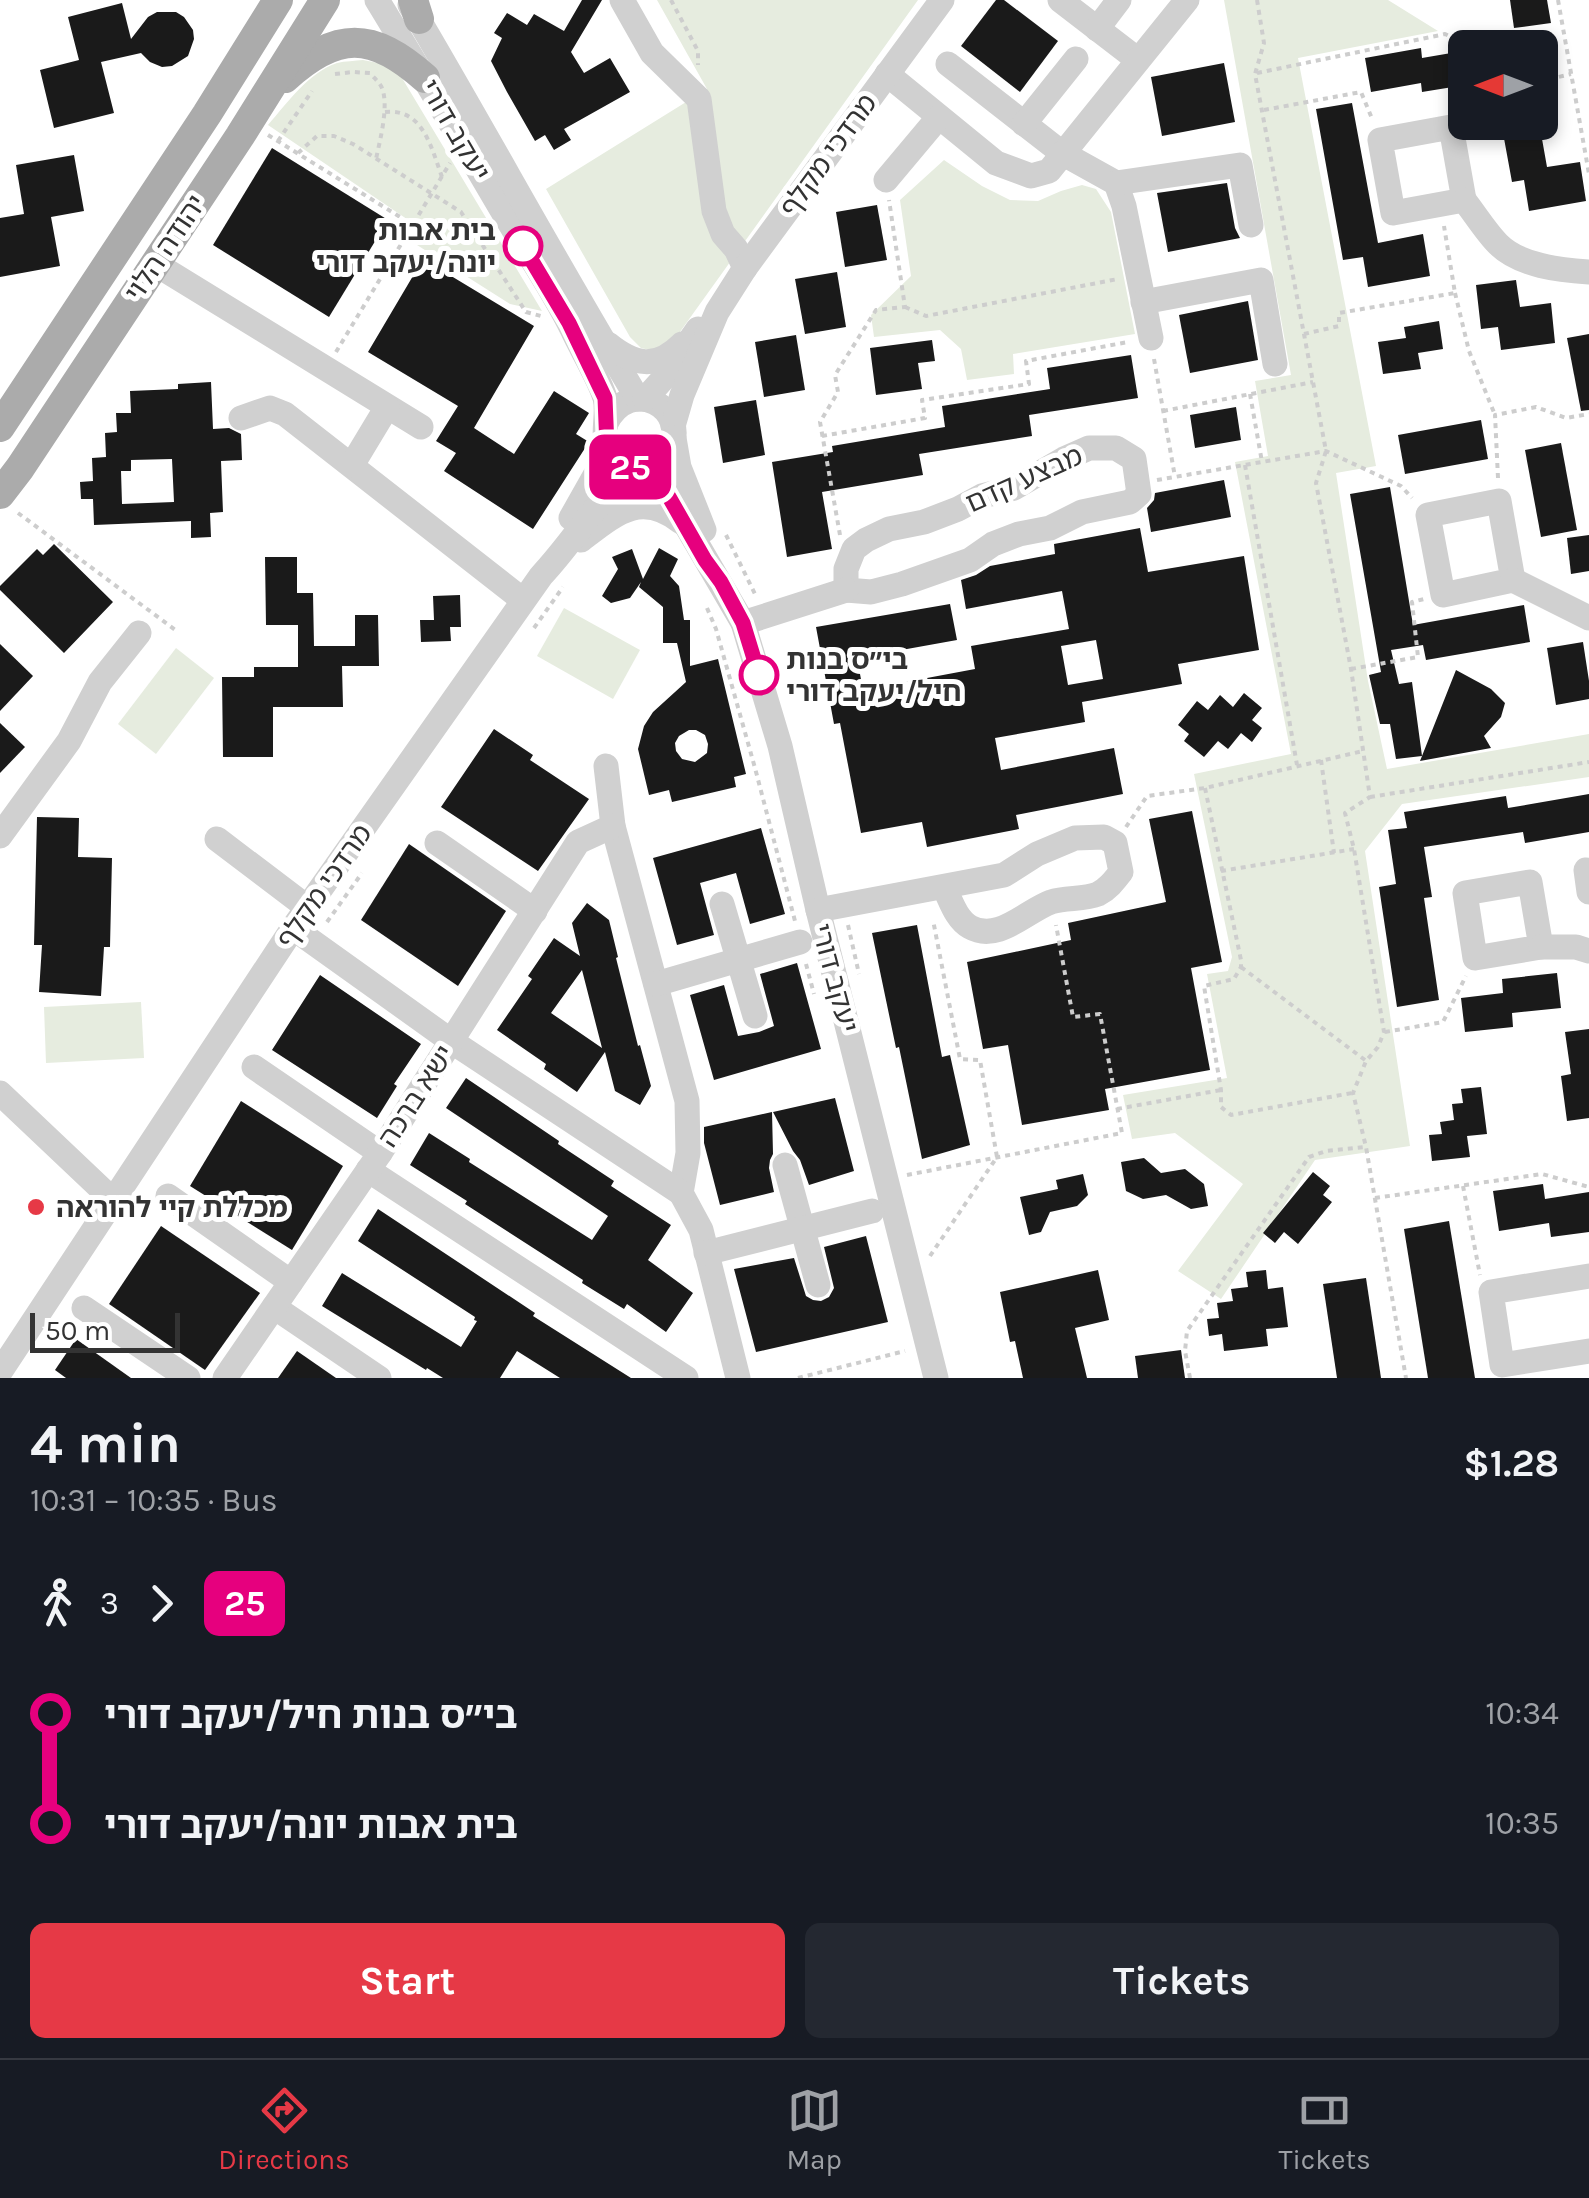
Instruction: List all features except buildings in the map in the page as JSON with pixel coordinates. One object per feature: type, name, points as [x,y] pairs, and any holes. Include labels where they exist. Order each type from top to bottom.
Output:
[{"type":"main road","name":"יהודה הלוי","points":[[0,426],[278,0]]},
{"type":"main road","name":"יהודה הלוי","points":[[7,502],[20,468],[325,0]]},
{"type":"main road","points":[[256,110],[312,55],[341,44],[371,44],[387,50],[424,78]]},
{"type":"street","name":"יעקב דורי","points":[[377,0],[569,323],[605,398],[606,435]]},
{"type":"street","points":[[622,0],[652,53],[699,99],[714,212],[745,268]]},
{"type":"street","name":"מרדכי מקלף","points":[[674,432],[682,395],[716,312],[942,0]]},
{"type":"street","points":[[1060,0],[1138,60]]},
{"type":"street","points":[[1097,28],[1119,0]]},
{"type":"street","points":[[887,74],[996,164],[1031,176],[1049,171],[1186,0]]},
{"type":"street","name":"יעקב דורי","points":[[413,6],[600,337],[641,399]]},
{"type":"street","points":[[1024,124],[1076,59]]},
{"type":"street","points":[[948,64],[1062,154],[1116,183],[1240,165],[1251,224]]},
{"type":"street","points":[[886,180],[938,118]]},
{"type":"street","points":[[1452,202],[1394,212],[1380,140],[1451,127],[1452,202],[1500,247],[1551,268],[1589,272]]},
{"type":"street","points":[[1116,183],[1151,338]]},
{"type":"street","points":[[154,264],[421,427]]},
{"type":"street","points":[[1144,302],[1261,280],[1275,364]]},
{"type":"street","name":"מרדכי מקלף","points":[[641,399],[662,379],[694,332],[716,312]]},
{"type":"street","points":[[600,337],[624,356],[651,362],[668,358],[694,332]]},
{"type":"street","points":[[641,399],[663,408],[674,432],[664,458],[655,465],[638,468],[613,457],[606,435],[618,406],[641,399]]},
{"type":"street","points":[[352,465],[388,406]]},
{"type":"street","points":[[241,418],[270,408],[285,414],[523,600]]},
{"type":"street","name":"יעקב דורי","points":[[674,432],[679,468],[721,582]]},
{"type":"street","name":"מרדכי מקלף","points":[[541,576],[597,472],[606,435]]},
{"type":"street","name":"מבצע קדם","points":[[1089,448],[1116,448],[1134,459],[1139,494],[1130,502],[1082,512],[1050,528],[1019,534],[993,544],[970,560],[902,584],[870,592],[846,579],[854,549],[889,529],[924,522],[982,496],[1014,488],[1089,448]]},
{"type":"street","name":"יעקב דורי","points":[[638,468],[665,490],[743,623],[780,746],[936,1378]]},
{"type":"street","name":"מרדכי מקלף","points":[[0,1372],[301,918],[523,600],[612,487],[638,468]]},
{"type":"street","points":[[1513,580],[1498,502],[1428,515],[1443,595],[1513,580],[1589,618]]},
{"type":"street","points":[[560,556],[614,515],[638,506],[666,510],[682,522],[705,560]]},
{"type":"street","name":"מבצע קדם","points":[[743,623],[846,579]]},
{"type":"street","points":[[0,836],[69,741],[100,682],[140,633]]},
{"type":"street","points":[[606,766],[613,826],[687,1100],[688,1152],[681,1194]]},
{"type":"street","name":"ישא ברכה","points":[[226,1378],[374,1161],[578,842],[613,826]]},
{"type":"street","points":[[818,910],[1004,875],[1037,854],[1075,838],[1104,837],[1115,843],[1121,872],[1096,895],[1052,902],[1006,927],[985,932],[969,927],[936,889]]},
{"type":"street","points":[[217,839],[301,918],[451,1040],[681,1194],[701,1230],[738,1378]]},
{"type":"street","points":[[437,843],[535,911]]},
{"type":"street","points":[[1541,947],[1530,882],[1464,893],[1476,958],[1541,947],[1576,946],[1589,951]]},
{"type":"street","points":[[722,904],[755,1016]]},
{"type":"street","points":[[656,984],[800,942]]},
{"type":"street","points":[[254,1067],[374,1161],[686,1378]]},
{"type":"street","points":[[0,1092],[114,1201]]},
{"type":"street","points":[[785,1165],[818,1286]]},
{"type":"street","points":[[168,1196],[291,1282]]},
{"type":"street","points":[[706,1252],[872,1211]]},
{"type":"street","points":[[1589,1276],[1491,1292],[1502,1365],[1589,1352]]},
{"type":"street","points":[[274,1307],[379,1378]]},
{"type":"street","points":[[84,1308],[188,1378]]},
{"type":"path","points":[[672,0],[698,51],[699,99]]},
{"type":"path","points":[[1257,0],[1264,43],[1255,74],[1326,452],[1316,483],[1351,669],[1370,798]]},
{"type":"path","points":[[1558,0],[1589,174]]},
{"type":"path","points":[[1255,74],[1448,35]]},
{"type":"path","points":[[325,80],[334,74],[354,72],[370,74],[381,86],[384,99],[376,160]]},
{"type":"path","points":[[1558,77],[1571,74]]},
{"type":"path","points":[[278,141],[316,86]]},
{"type":"path","points":[[1262,110],[1361,92],[1380,140]]},
{"type":"path","points":[[256,110],[278,141],[412,225]]},
{"type":"path","points":[[383,112],[399,111],[412,118],[423,130],[442,176]]},
{"type":"path","points":[[298,153],[317,136],[334,136],[354,144],[461,212],[526,312],[569,323]]},
{"type":"path","points":[[326,369],[462,142]]},
{"type":"path","points":[[886,180],[905,306]]},
{"type":"path","points":[[1452,202],[1455,293],[1469,351],[1495,415],[1498,502]]},
{"type":"path","points":[[846,579],[820,422],[838,392],[835,375],[876,310],[905,306],[926,316],[1138,275]]},
{"type":"path","points":[[1304,334],[1338,326],[1338,313],[1455,293]]},
{"type":"path","points":[[822,436],[924,418],[922,400],[1029,384],[1026,361],[1151,338],[1174,477]]},
{"type":"path","points":[[1163,410],[1314,382]]},
{"type":"path","points":[[1250,394],[1262,462]]},
{"type":"path","points":[[1495,415],[1536,408],[1566,418],[1589,414]]},
{"type":"path","points":[[1138,484],[1326,452],[1401,486],[1428,515]]},
{"type":"path","points":[[1245,466],[1296,765]]},
{"type":"path","points":[[7,502],[178,632]]},
{"type":"path","points":[[1351,669],[1418,657],[1412,602],[1443,595]]},
{"type":"path","points":[[1115,843],[1148,796],[1204,788],[1363,751]]},
{"type":"path","points":[[1321,760],[1334,852]]},
{"type":"path","points":[[1406,1378],[1354,1093],[1366,1061],[1384,1032],[1346,813],[1370,798],[1589,762]]},
{"type":"path","points":[[1204,788],[1241,967],[1234,979],[1204,986],[1222,1107],[1232,1115],[1354,1093]]},
{"type":"path","points":[[1222,871],[1354,850]]},
{"type":"path","points":[[926,1261],[997,1157],[980,1060],[960,1059],[936,889]]},
{"type":"path","points":[[888,1179],[1122,1133],[1100,1014],[1073,1017],[1052,902]]},
{"type":"path","points":[[1384,1032],[1443,1022],[1476,958]]},
{"type":"path","points":[[1241,967],[1366,1061]]},
{"type":"path","points":[[1117,1109],[1221,1090]]},
{"type":"path","points":[[1190,1378],[1185,1350],[1187,1330],[1310,1157],[1366,1146]]},
{"type":"path","points":[[1375,1198],[1542,1174],[1589,1187]]},
{"type":"path","points":[[1463,1185],[1480,1274],[1491,1292]]},
{"type":"path","points":[[798,1378],[928,1345]]},
{"type":"shaded area","points":[[657,0],[918,0],[677,336],[654,351],[641,348],[630,337],[546,189],[707,89]]},
{"type":"shaded area","points":[[1224,0],[1388,0],[1438,31],[1298,58],[1376,466],[1336,473],[1368,681],[1387,769],[1589,734],[1589,777],[1402,804],[1365,851],[1410,1146],[1315,1160],[1221,1299],[1178,1271],[1243,1184],[1175,1133],[1132,1139],[1123,1095],[1227,1078],[1207,974],[1228,971],[1232,957],[1194,774],[1291,754],[1235,462],[1268,456],[1255,381],[1291,375]]},
{"type":"shaded area","points":[[363,60],[388,65],[402,78],[542,311],[510,304],[417,245],[426,232],[268,125],[317,74],[337,63]]},
{"type":"shaded area","points":[[944,160],[1010,200],[1038,201],[1082,185],[1096,189],[1111,212],[1135,334],[1013,354],[1014,374],[967,380],[961,349],[940,330],[874,337],[871,315],[911,276],[900,200]]},
{"type":"shaded area","points":[[564,608],[640,650],[613,699],[537,656]]},
{"type":"shaded area","points":[[176,648],[214,678],[156,754],[118,724]]},
{"type":"shaded area","points":[[141,1002],[144,1058],[46,1063],[44,1007]]},
{"type":"bus line","name":"25","points":[[523,246],[569,323],[605,398],[607,447],[622,464],[644,468],[665,490],[743,623],[759,675]]},
{"type":"place","name":"בית אבות יונה/יעקב דורי","points":[[523,246]]},
{"type":"place","name":"בי״ס בנות חיל/יעקב דורי","points":[[759,675]]},
{"type":"place","name":"מכללת קיי להוראה","points":[[36,1207]]}]
